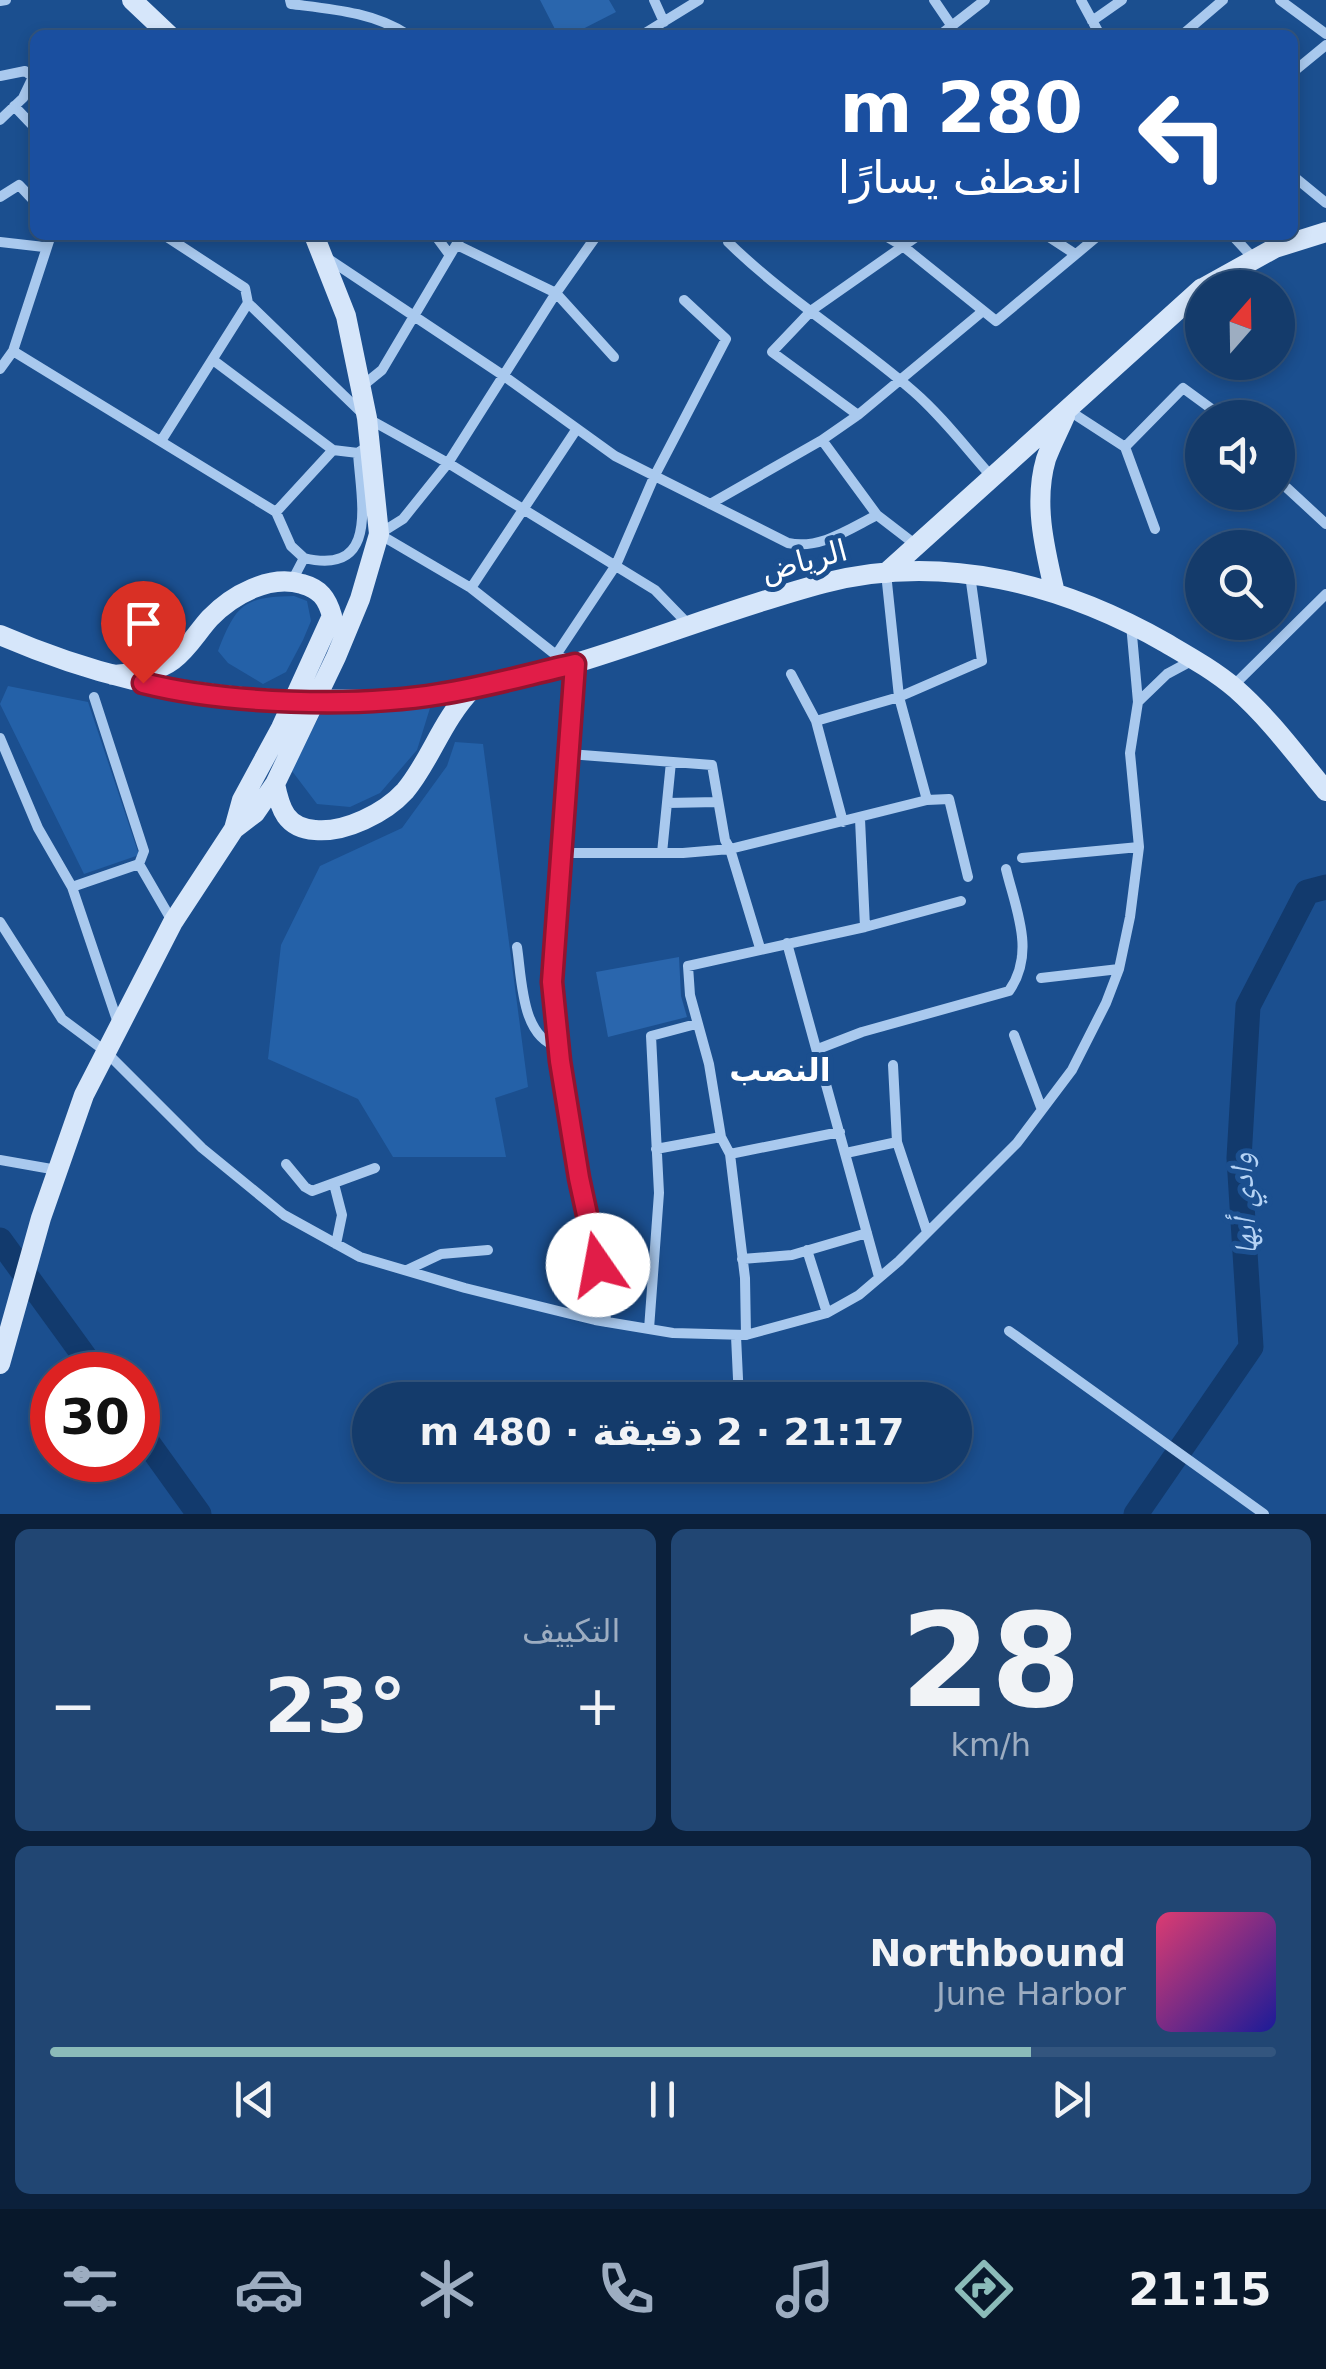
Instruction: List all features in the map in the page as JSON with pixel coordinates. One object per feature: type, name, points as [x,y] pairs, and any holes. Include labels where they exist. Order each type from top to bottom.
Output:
[{"type":"street","points":[[132,0],[164,30]]},
{"type":"street","points":[[290,0],[291,4],[344,11],[400,30]]},
{"type":"street","points":[[654,0],[664,22]]},
{"type":"street","points":[[650,30],[699,0]]},
{"type":"street","points":[[934,0],[951,25]]},
{"type":"street","points":[[946,30],[985,0]]},
{"type":"street","points":[[1081,0],[1097,30]]},
{"type":"street","points":[[1092,21],[1122,0]]},
{"type":"street","points":[[1188,30],[1224,0]]},
{"type":"street","points":[[1280,0],[1326,34]]},
{"type":"street","points":[[1298,68],[1326,46]]},
{"type":"street","points":[[1316,54],[1326,64]]},
{"type":"street","points":[[0,76],[24,71],[30,75]]},
{"type":"street","points":[[0,120],[23,98],[30,83]]},
{"type":"street","points":[[14,106],[30,123]]},
{"type":"street","points":[[1298,179],[1326,203]]},
{"type":"street","points":[[0,196],[20,185],[30,196]]},
{"type":"street","points":[[1236,270],[1275,248],[1326,232]]},
{"type":"street","points":[[0,368],[13,351],[48,240]]},
{"type":"street","points":[[172,240],[245,288],[248,303],[367,418],[655,590],[689,626]]},
{"type":"street","points":[[379,534],[403,520],[448,464],[593,240]]},
{"type":"street","points":[[730,240],[766,280],[812,310],[917,394],[991,476]]},
{"type":"street","points":[[892,240],[996,321],[1093,240]]},
{"type":"street","points":[[858,415],[772,352],[812,310],[913,240]]},
{"type":"street","points":[[1054,240],[1075,254]]},
{"type":"street","points":[[1237,240],[1255,260]]},
{"type":"street","points":[[0,242],[44,248]]},
{"type":"street","points":[[13,351],[276,512],[291,546],[304,558],[327,563],[352,552],[364,528],[367,418],[346,316],[318,245]]},
{"type":"street","points":[[318,245],[414,318],[504,376],[576,430],[654,477],[788,543],[820,543],[877,515]]},
{"type":"street","points":[[360,387],[382,370],[456,245],[556,293],[614,357]]},
{"type":"street","points":[[606,1322],[604,1282],[579,1178],[552,982],[569,754],[566,659],[616,566],[654,477],[726,339],[684,300]]},
{"type":"street","points":[[161,441],[248,303]]},
{"type":"street","points":[[927,800],[899,697],[886,573],[1185,304]]},
{"type":"street","points":[[710,504],[858,415],[983,311]]},
{"type":"street","points":[[214,360],[332,450],[364,449]]},
{"type":"street","points":[[1125,448],[1183,388],[1199,400]]},
{"type":"street","points":[[1068,410],[1125,448],[1156,529]]},
{"type":"street","points":[[1055,593],[1045,549],[1040,497],[1046,459],[1068,410]]},
{"type":"street","points":[[471,588],[576,430]]},
{"type":"street","points":[[822,440],[877,515],[917,546]]},
{"type":"street","points":[[234,829],[256,813],[275,784],[360,599],[379,534],[364,449]]},
{"type":"street","points":[[276,512],[332,450]]},
{"type":"street","points":[[1295,495],[1326,524]]},
{"type":"street","points":[[379,534],[471,588],[566,659]]},
{"type":"street","points":[[292,581],[304,558]]},
{"type":"street","name":"الرياض","points":[[113,675],[178,692],[270,699],[386,700],[472,688],[827,583],[886,573],[970,573],[1016,580],[1055,593],[1131,623],[1195,660],[1233,686],[1326,791]]},
{"type":"street","points":[[816,722],[899,697],[982,661],[970,573]]},
{"type":"street","points":[[0,635],[47,655],[113,675],[151,672],[174,659],[212,616],[234,598],[260,586],[292,581],[314,587],[328,600],[332,616],[282,728],[242,800],[234,829],[172,922],[84,1095],[41,1218],[0,1364]]},
{"type":"street","points":[[1233,686],[1326,594]]},
{"type":"street","points":[[0,922],[62,1019],[106,1051],[202,1148],[284,1215],[360,1256],[406,1270],[606,1322],[741,1336],[827,1313],[858,1295],[1017,1143],[1072,1070],[1106,1003],[1118,969],[1139,848],[1130,753],[1138,702],[1131,623]]},
{"type":"street","points":[[1138,702],[1167,674],[1195,660]]},
{"type":"street","points":[[792,674],[816,722],[843,822]]},
{"type":"street","points":[[275,784],[279,807],[287,820],[312,830],[333,830],[360,822],[403,793],[455,706],[472,688]]},
{"type":"street","points":[[94,698],[144,850],[139,864],[172,922]]},
{"type":"street","points":[[0,738],[38,828],[72,887],[119,1027]]},
{"type":"street","points":[[569,754],[712,765],[724,840],[760,948]]},
{"type":"street","points":[[662,853],[671,762]]},
{"type":"street","points":[[560,853],[730,849],[927,800],[949,799],[968,877]]},
{"type":"street","points":[[667,803],[718,802]]},
{"type":"street","points":[[860,819],[865,927]]},
{"type":"street","points":[[1022,858],[1139,848]]},
{"type":"street","points":[[72,887],[139,864]]},
{"type":"street","points":[[818,1049],[862,1032],[1009,991],[1018,979],[1024,954],[1006,869]]},
{"type":"street","points":[[740,1382],[742,1259],[730,1154],[721,1137],[709,1064],[696,1024],[688,966],[865,927],[960,900]]},
{"type":"street","points":[[787,944],[880,1277]]},
{"type":"street","points":[[516,947],[532,1027],[546,1044],[559,1047]]},
{"type":"street","points":[[1042,978],[1118,969]]},
{"type":"street","points":[[649,1329],[659,1193],[651,1036],[696,1024]]},
{"type":"street","points":[[1014,1034],[1042,1110]]},
{"type":"street","points":[[893,1065],[897,1142],[927,1232]]},
{"type":"street","points":[[730,1154],[840,1132]]},
{"type":"street","points":[[656,1149],[721,1137]]},
{"type":"street","points":[[846,1153],[897,1142]]},
{"type":"street","points":[[0,1160],[57,1170]]},
{"type":"street","points":[[286,1164],[312,1190],[375,1168]]},
{"type":"street","points":[[334,1184],[342,1215],[336,1244]]},
{"type":"street","points":[[742,1259],[807,1250],[868,1233]]},
{"type":"street","points":[[406,1270],[441,1254],[488,1250]]},
{"type":"street","points":[[807,1250],[827,1313]]},
{"type":"street","points":[[1010,1330],[1264,1514]]},
{"type":"shaded area","points":[[294,596],[307,601],[311,621],[286,672],[263,684],[228,663],[218,651],[237,614],[252,602]]},
{"type":"shaded area","points":[[8,686],[88,702],[139,855],[84,874],[0,704]]},
{"type":"shaded area","points":[[430,708],[417,750],[380,793],[350,807],[317,804],[292,771],[321,712]]},
{"type":"shaded area","points":[[455,742],[483,744],[528,1087],[495,1098],[506,1157],[393,1157],[358,1099],[268,1059],[281,945],[320,866],[402,828],[447,766]]},
{"type":"building","points":[[540,0],[609,0],[616,12],[581,30],[555,30]]},
{"type":"building","points":[[679,957],[681,996],[687,1017],[608,1037],[596,972]]},
{"type":"waterway","name":"وادي أبها","points":[[1136,1514],[1251,1347],[1239,1158],[1248,1006],[1307,892],[1326,887]]},
{"type":"waterway","name":"وادي أبها","points":[[0,1240],[81,1352]]},
{"type":"waterway","name":"وادي أبها","points":[[160,1460],[199,1514]]},
{"type":"district","name":"النصب","points":[[780,1070]]},
{"type":"route","points":[[143,683],[216,696],[386,700],[472,688],[575,664],[552,982],[579,1178],[598,1265]]}]
